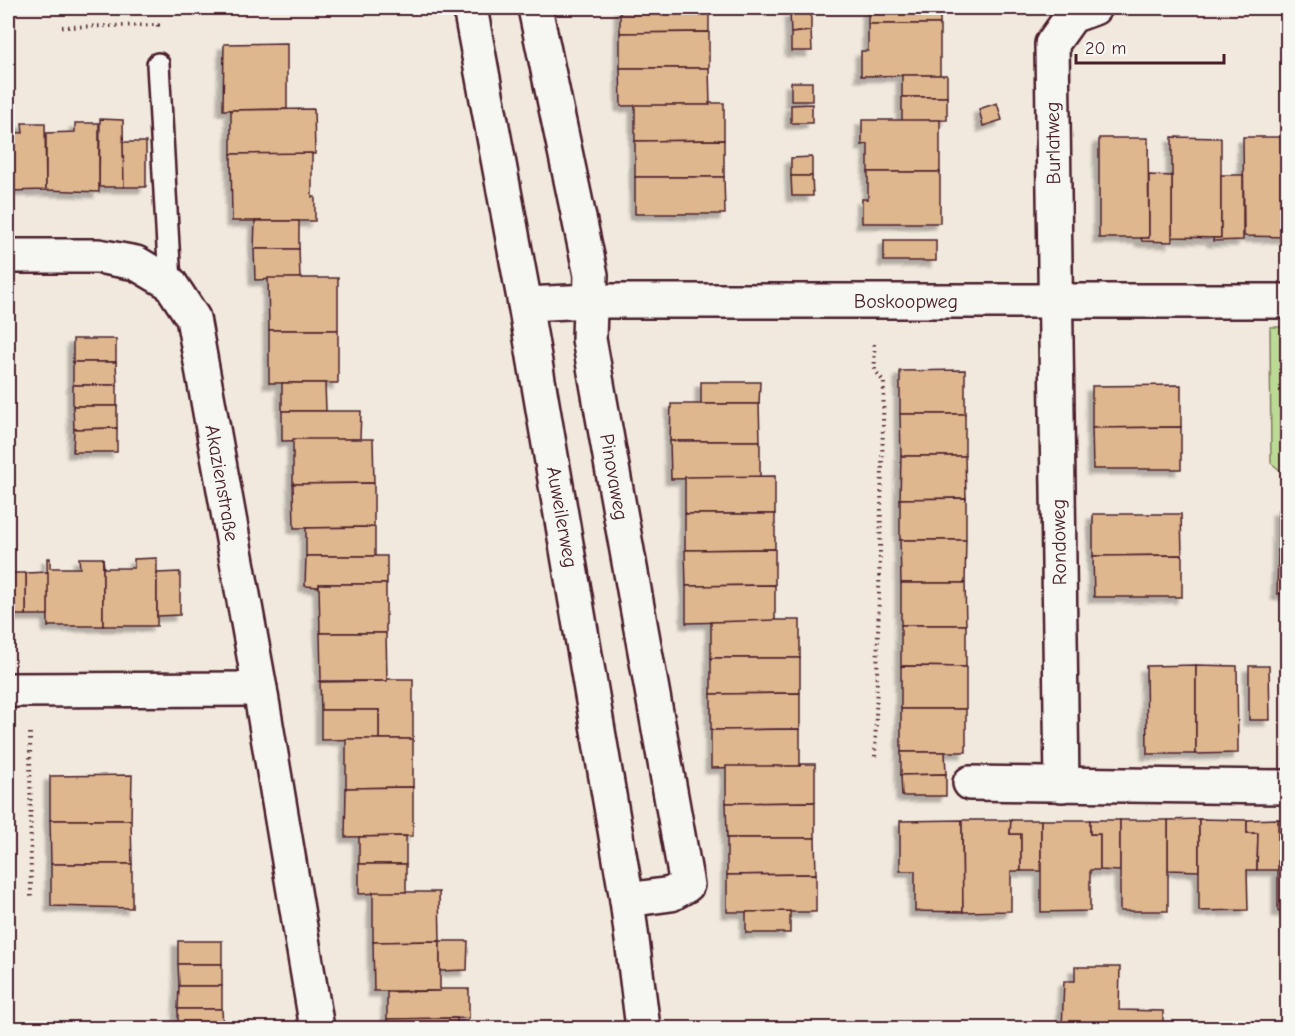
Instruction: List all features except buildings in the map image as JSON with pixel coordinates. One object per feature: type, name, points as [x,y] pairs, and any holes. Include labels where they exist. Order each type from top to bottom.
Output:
[{"type":"street","name":"Auweilerweg","points":[[470,8],[525,304],[627,900],[643,1029]]},
{"type":"street","name":"Pinovaweg","points":[[535,8],[591,275],[589,339],[687,885],[671,894],[627,900]]},
{"type":"street","name":"Burlatweg","points":[[1056,300],[1052,44],[1072,16],[1094,8]]},
{"type":"street","name":"Akazienstraße","points":[[8,256],[98,256],[136,263],[170,283],[193,318],[260,689],[317,1029]]},
{"type":"street","name":"Boskoopweg","points":[[525,304],[1056,300],[1287,301]]},
{"type":"street","name":"Rondoweg","points":[[1056,300],[1062,785]]},
{"type":"street","points":[[19,690],[260,689]]},
{"type":"street","points":[[970,783],[1287,787]]},
{"type":"lane","points":[[158,64],[170,283]]},
{"type":"path","points":[[62,27],[158,25]]},
{"type":"path","points":[[873,301],[875,370],[884,382],[875,759]]},
{"type":"path","points":[[19,690],[31,900]]},
{"type":"green space","points":[[1270,327],[1287,327],[1287,476],[1271,463]]}]
